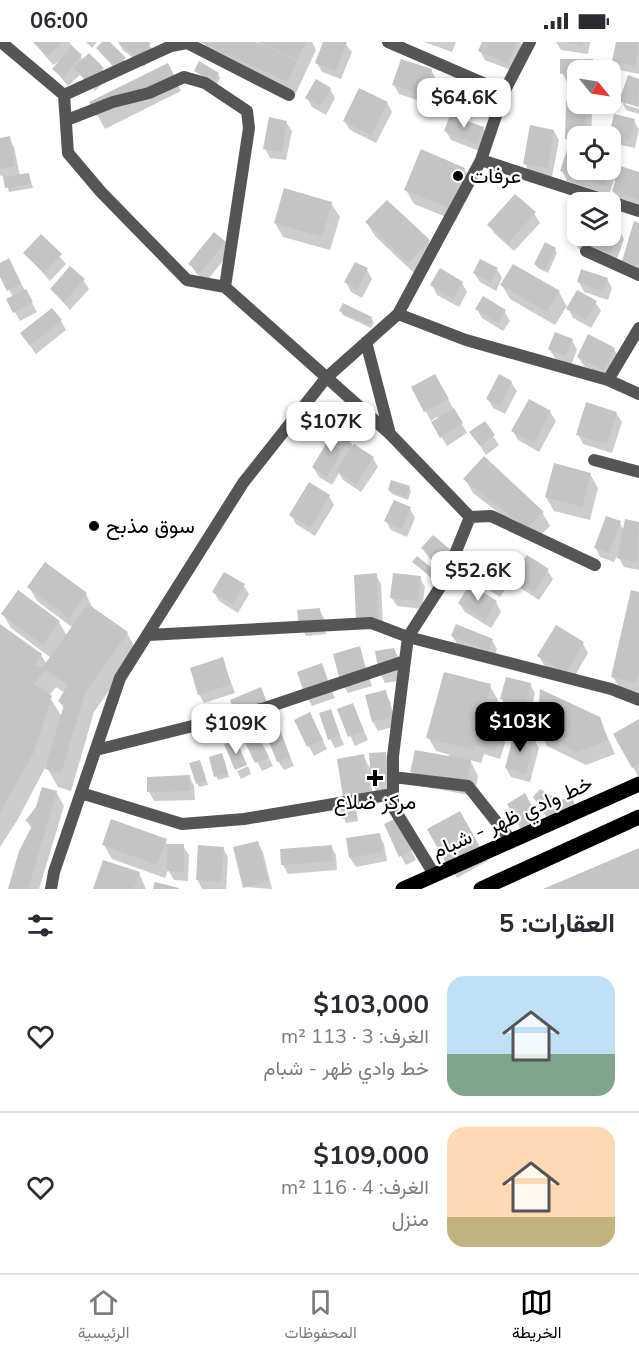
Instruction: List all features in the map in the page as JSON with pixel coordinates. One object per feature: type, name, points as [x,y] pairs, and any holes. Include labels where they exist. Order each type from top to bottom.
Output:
[{"type":"main road","name":"خط وادي ظهر - شبام","points":[[403,889],[510,839],[639,784]]},
{"type":"main road","points":[[481,889],[639,818]]},
{"type":"street","points":[[1,42],[64,95],[68,153],[101,192],[187,280],[225,287],[390,434],[470,517],[491,516],[595,565]]},
{"type":"street","points":[[388,42],[504,92]]},
{"type":"street","points":[[51,889],[54,872],[120,678],[243,483],[326,378],[398,314],[481,160],[504,92],[530,42]]},
{"type":"street","points":[[64,95],[171,46],[186,43],[289,95]]},
{"type":"street","points":[[67,120],[113,102],[149,93],[184,77],[205,83],[247,111],[249,128],[225,287]]},
{"type":"street","points":[[481,160],[639,211]]},
{"type":"street","points":[[586,251],[639,275]]},
{"type":"street","points":[[398,314],[466,340],[608,380],[639,394]]},
{"type":"street","points":[[608,380],[639,328]]},
{"type":"street","points":[[366,342],[390,434]]},
{"type":"street","points":[[594,460],[639,472]]},
{"type":"street","points":[[434,874],[393,807],[393,777],[408,637],[444,581],[470,517]]},
{"type":"street","points":[[148,635],[371,623],[408,637],[611,689],[639,700]]},
{"type":"street","points":[[96,750],[265,708],[405,661]]},
{"type":"street","points":[[393,777],[468,786],[510,839]]},
{"type":"street","points":[[81,793],[182,824],[244,819],[393,794]]},
{"type":"building","points":[[33,42],[63,42],[47,57]]},
{"type":"building","points":[[102,42],[110,42],[126,58],[115,68],[96,48]]},
{"type":"building","points":[[118,42],[149,42],[151,43],[138,59]]},
{"type":"building","points":[[200,42],[255,42],[297,61],[287,82]]},
{"type":"building","points":[[258,42],[306,42],[297,60]]},
{"type":"building","points":[[323,42],[347,42],[336,71],[315,63]]},
{"type":"building","points":[[482,42],[517,42],[508,63],[478,51]]},
{"type":"building","points":[[566,42],[583,42],[583,46]]},
{"type":"building","points":[[616,42],[639,42],[635,66],[621,63],[621,60],[612,60]]},
{"type":"building","points":[[72,46],[82,55],[63,78],[52,69]]},
{"type":"building","points":[[89,53],[104,68],[88,83],[73,68]]},
{"type":"building","points":[[401,59],[432,69],[424,95],[392,85]]},
{"type":"building","points":[[560,59],[593,59],[567,60],[567,73],[560,74]]},
{"type":"building","points":[[199,61],[219,73],[214,82],[194,71]]},
{"type":"building","points":[[168,63],[175,77],[96,116],[89,102]]},
{"type":"building","points":[[628,75],[639,79],[638,107],[621,102]]},
{"type":"building","points":[[316,79],[331,88],[320,106],[305,98]]},
{"type":"building","points":[[359,88],[388,102],[371,135],[343,121]]},
{"type":"building","points":[[566,101],[567,114],[587,114],[586,126],[567,126],[567,139],[565,139]]},
{"type":"building","points":[[614,114],[635,119],[630,140],[621,138],[621,126],[611,126]]},
{"type":"building","points":[[450,115],[484,127],[477,144],[444,131]]},
{"type":"building","points":[[269,117],[287,121],[282,152],[263,149]]},
{"type":"building","points":[[530,125],[554,130],[548,168],[523,164]]},
{"type":"building","points":[[10,136],[15,166],[0,169],[0,138]]},
{"type":"building","points":[[421,149],[465,168],[449,208],[404,190]]},
{"type":"building","points":[[567,150],[567,173],[560,171]]},
{"type":"building","points":[[621,166],[639,172],[639,200],[621,194],[621,192],[612,191],[616,180],[621,180]]},
{"type":"building","points":[[29,173],[31,184],[5,188],[3,177]]},
{"type":"building","points":[[586,180],[606,180],[604,186]]},
{"type":"building","points":[[284,188],[332,202],[322,237],[274,223]]},
{"type":"building","points":[[515,194],[536,212],[508,243],[487,225]]},
{"type":"building","points":[[387,200],[430,240],[408,263],[365,222]]},
{"type":"building","points":[[634,221],[639,223],[639,266],[622,261]]},
{"type":"building","points":[[214,232],[226,242],[200,273],[188,264]]},
{"type":"building","points":[[41,234],[62,254],[44,273],[23,253]]},
{"type":"building","points":[[545,242],[556,248],[545,270],[534,264]]},
{"type":"building","points":[[590,246],[614,246],[611,253]]},
{"type":"building","points":[[9,258],[21,283],[7,291],[0,277],[0,263]]},
{"type":"building","points":[[480,259],[498,268],[490,282],[473,273]]},
{"type":"building","points":[[355,262],[368,268],[357,290],[344,282]]},
{"type":"building","points":[[513,264],[560,291],[547,312],[500,285]]},
{"type":"building","points":[[70,266],[85,279],[64,302],[50,289]]},
{"type":"building","points":[[440,268],[463,282],[453,299],[430,285]]},
{"type":"building","points":[[581,269],[608,278],[603,291],[577,282]]},
{"type":"building","points":[[26,289],[33,302],[13,313],[6,299]]},
{"type":"building","points":[[577,290],[597,301],[586,320],[566,309]]},
{"type":"building","points":[[483,296],[506,310],[498,323],[475,309]]},
{"type":"building","points":[[343,303],[372,317],[369,325],[339,311]]},
{"type":"building","points":[[52,308],[62,320],[30,346],[20,333]]},
{"type":"building","points":[[555,332],[573,339],[565,356],[548,349]]},
{"type":"building","points":[[588,334],[615,348],[604,370],[577,357]]},
{"type":"building","points":[[435,374],[449,399],[424,412],[411,387]]},
{"type":"building","points":[[499,374],[512,381],[500,406],[486,399]]},
{"type":"building","points":[[529,399],[551,411],[534,443],[511,431]]},
{"type":"building","points":[[586,402],[617,412],[607,444],[576,435]]},
{"type":"building","points":[[454,408],[463,423],[440,438],[431,422]]},
{"type":"building","points":[[485,421],[495,435],[480,446],[469,432]]},
{"type":"building","points":[[335,429],[350,438],[327,477],[312,467]]},
{"type":"building","points":[[354,444],[374,457],[356,484],[336,471]]},
{"type":"building","points":[[484,456],[544,512],[526,528],[463,479]]},
{"type":"building","points":[[554,463],[591,473],[582,507],[545,497]]},
{"type":"building","points":[[391,480],[410,486],[406,497],[388,490]]},
{"type":"building","points":[[309,482],[330,495],[310,528],[289,515]]},
{"type":"building","points":[[394,500],[411,507],[402,529],[384,521]]},
{"type":"building","points":[[606,516],[621,521],[609,553],[594,548]]},
{"type":"building","points":[[625,519],[639,522],[637,562],[617,558]]},
{"type":"building","points":[[433,535],[452,551],[441,565],[421,548]]},
{"type":"building","points":[[527,555],[549,569],[534,592],[512,578]]},
{"type":"building","points":[[417,556],[434,570],[430,576],[412,562]]},
{"type":"building","points":[[478,556],[505,572],[495,589],[468,572]]},
{"type":"building","points":[[45,562],[87,593],[69,618],[27,587]]},
{"type":"building","points":[[224,572],[245,584],[232,604],[212,592]]},
{"type":"building","points":[[377,573],[378,619],[356,620],[354,575]]},
{"type":"building","points":[[393,573],[421,576],[418,601],[390,598]]},
{"type":"building","points":[[470,584],[497,601],[485,620],[458,603]]},
{"type":"building","points":[[18,590],[60,621],[43,645],[1,614]]},
{"type":"building","points":[[631,590],[639,592],[639,672],[636,683],[611,677]]},
{"type":"building","points":[[88,604],[128,632],[85,693],[61,773],[45,769],[64,705],[58,701],[68,685],[45,670],[34,684],[52,696],[34,752],[0,813],[0,624],[42,654],[35,665],[42,668]]},
{"type":"building","points":[[320,608],[322,625],[299,628],[297,610]]},
{"type":"building","points":[[456,624],[493,639],[488,651],[451,636]]},
{"type":"building","points":[[556,625],[584,642],[566,673],[537,656]]},
{"type":"building","points":[[360,646],[368,677],[341,684],[333,654]]},
{"type":"building","points":[[394,648],[398,671],[379,674],[375,651]]},
{"type":"building","points":[[223,657],[231,684],[198,695],[190,668]]},
{"type":"building","points":[[322,663],[331,689],[306,698],[297,672]]},
{"type":"building","points":[[444,672],[491,684],[481,723],[485,710],[506,717],[495,751],[475,745],[474,750],[426,738]]},
{"type":"building","points":[[506,677],[531,683],[525,705],[500,699]]},
{"type":"building","points":[[261,687],[269,707],[238,720],[230,700]]},
{"type":"building","points":[[540,689],[600,717],[608,740],[577,752],[537,732]]},
{"type":"building","points":[[386,690],[392,717],[372,722],[365,695]]},
{"type":"building","points":[[353,703],[364,731],[348,737],[337,709]]},
{"type":"building","points":[[331,709],[340,735],[328,740],[319,713]]},
{"type":"building","points":[[310,712],[323,740],[307,747],[294,720]]},
{"type":"building","points":[[639,719],[639,764],[632,768],[613,734]]},
{"type":"building","points":[[279,726],[290,757],[277,762],[265,732]]},
{"type":"building","points":[[255,729],[269,757],[255,763],[242,736]]},
{"type":"building","points":[[514,733],[535,738],[526,774],[505,768]]},
{"type":"building","points":[[236,739],[247,765],[235,770],[224,744]]},
{"type":"building","points":[[415,750],[471,760],[467,783],[410,772]]},
{"type":"building","points":[[386,752],[387,783],[371,784],[369,753]]},
{"type":"building","points":[[222,753],[228,773],[214,777],[209,757]]},
{"type":"building","points":[[364,754],[370,793],[343,797],[337,759]]},
{"type":"building","points":[[200,760],[206,781],[196,784],[189,763]]},
{"type":"building","points":[[190,775],[190,791],[147,792],[147,777]]},
{"type":"building","points":[[42,787],[57,791],[28,889],[8,889],[19,851],[33,824],[25,821],[36,807]]},
{"type":"building","points":[[540,789],[557,799],[573,800],[576,808],[548,819],[533,797]]},
{"type":"building","points":[[525,793],[538,817],[520,828],[507,804]]},
{"type":"building","points":[[354,799],[356,817],[342,819],[339,801]]},
{"type":"building","points":[[460,811],[480,847],[447,865],[427,829]]},
{"type":"building","points":[[396,818],[412,850],[399,857],[384,824]]},
{"type":"building","points":[[111,819],[167,839],[157,865],[102,845]]},
{"type":"building","points":[[380,833],[383,852],[349,858],[346,838]]},
{"type":"building","points":[[258,841],[268,881],[243,888],[233,847]]},
{"type":"building","points":[[167,844],[184,844],[184,872],[167,871]]},
{"type":"building","points":[[198,845],[224,847],[221,882],[196,880]]},
{"type":"building","points":[[332,845],[333,861],[281,865],[280,849]]},
{"type":"building","points":[[639,848],[639,889],[543,889]]},
{"type":"building","points":[[103,860],[140,872],[134,889],[93,889]]},
{"type":"building","points":[[155,882],[179,888],[179,889],[153,889]]},
{"type":"place","name":"عرفات","points":[[458,176]]},
{"type":"place","name":"سوق مذبح","points":[[94,526]]},
{"type":"place","name":"مركز ضلاع","points":[[375,778]]}]
